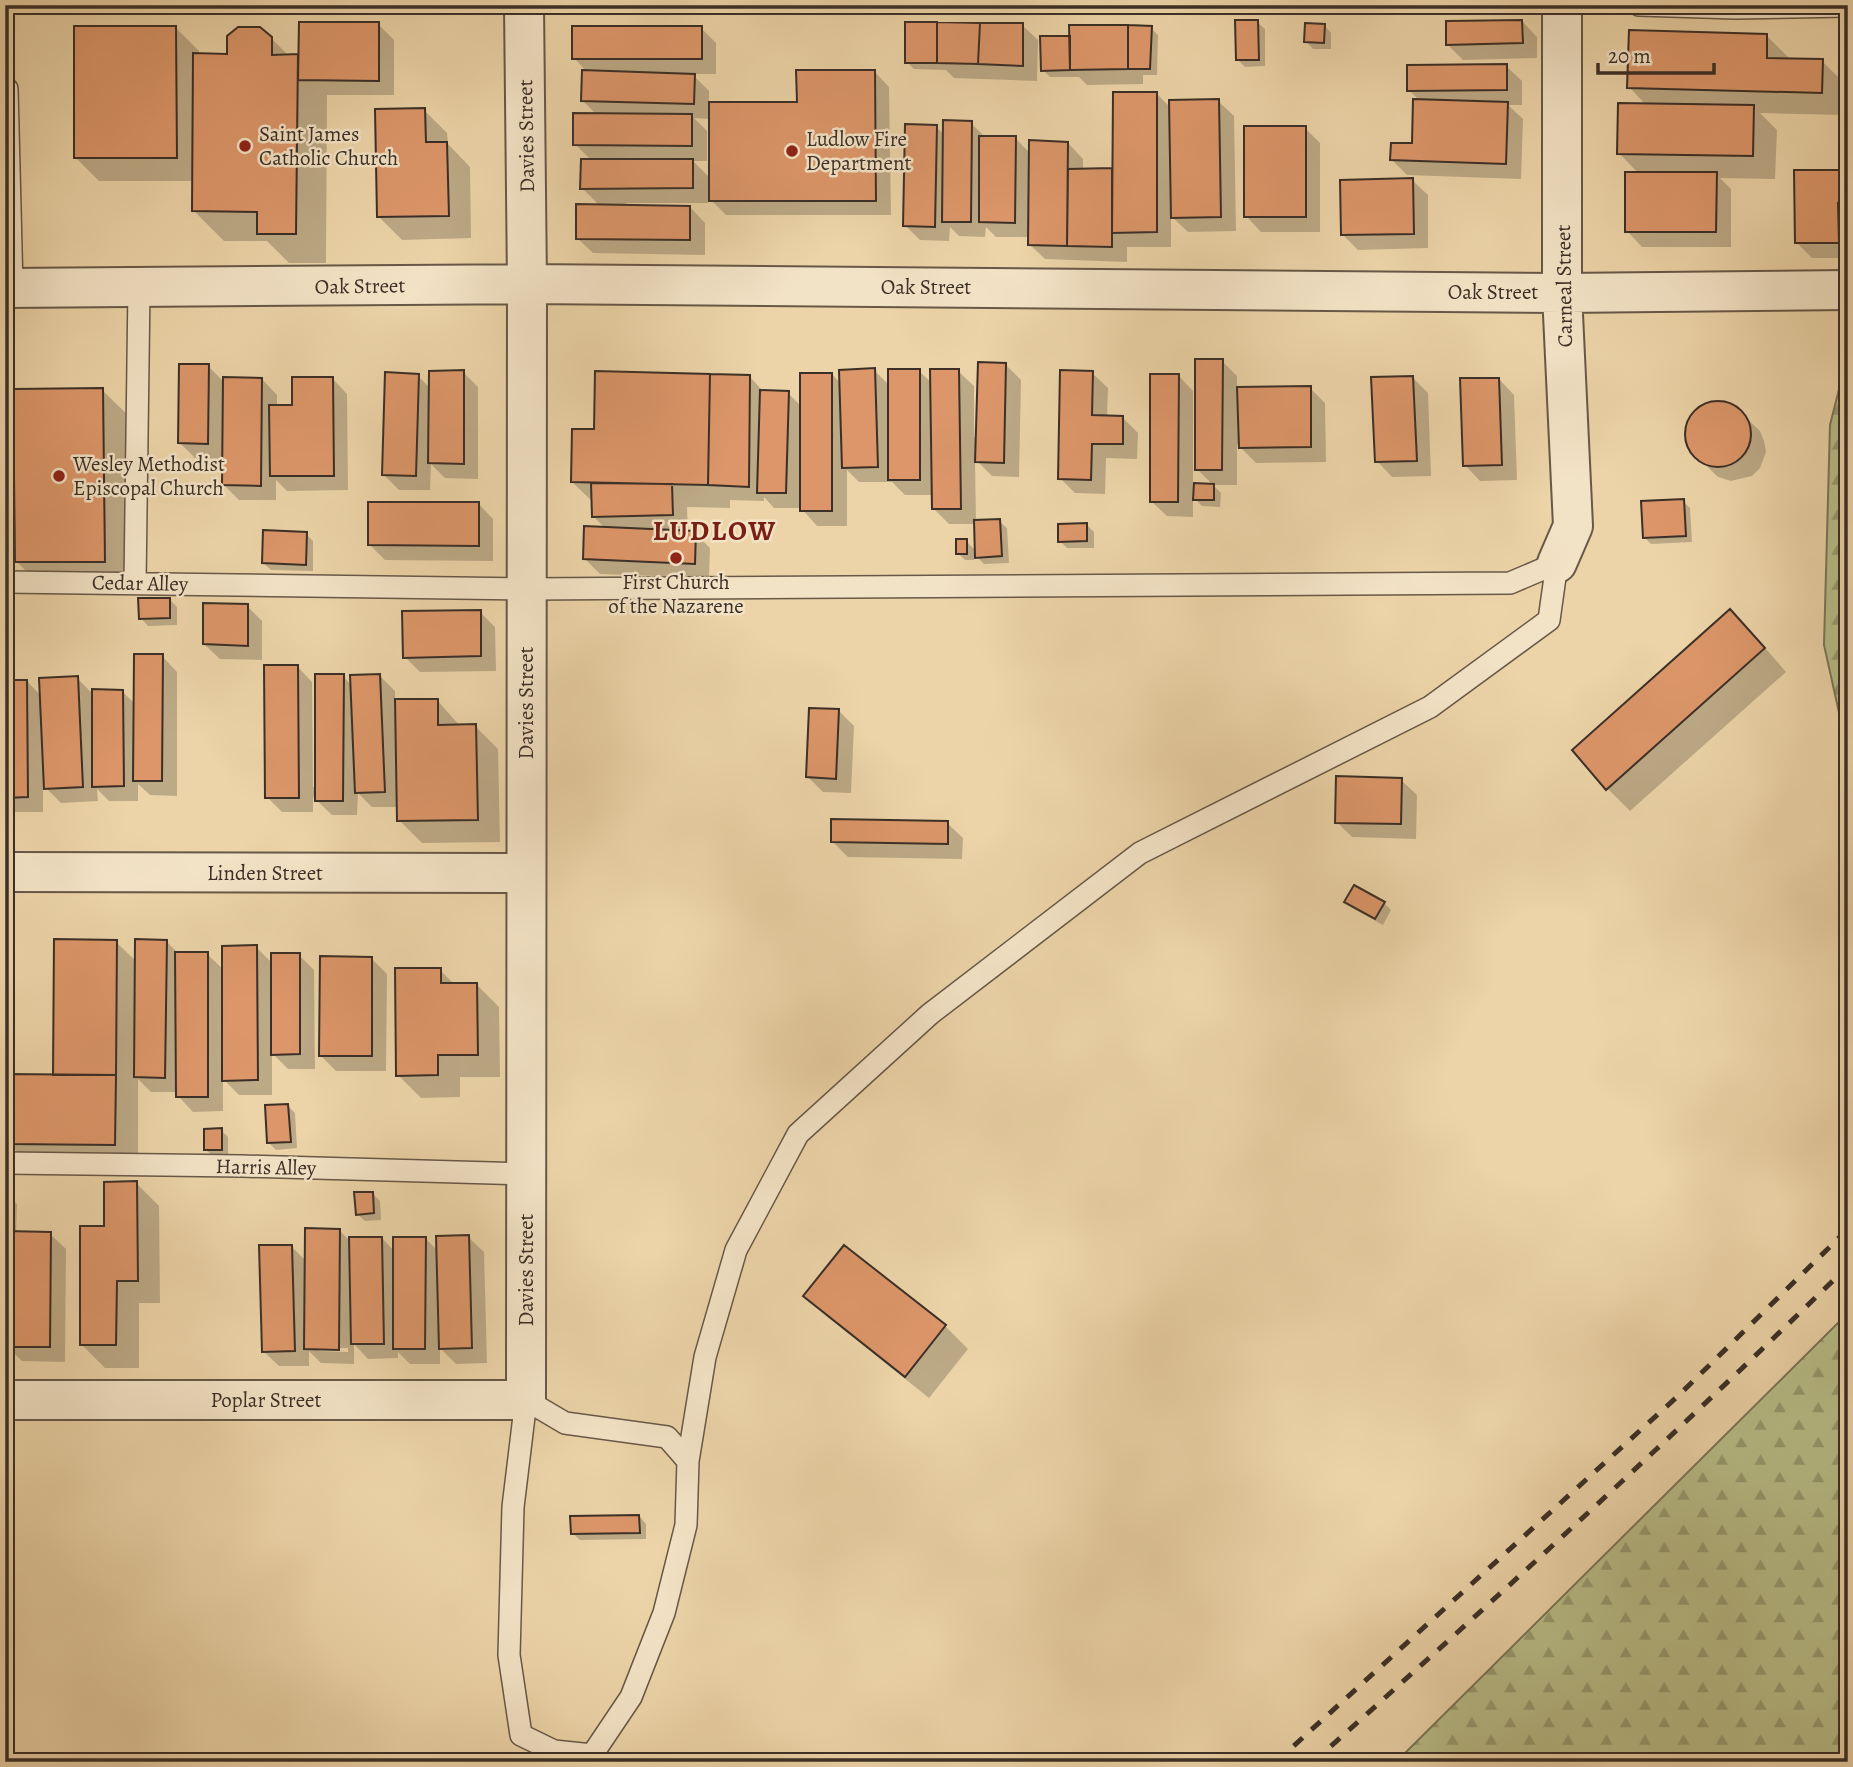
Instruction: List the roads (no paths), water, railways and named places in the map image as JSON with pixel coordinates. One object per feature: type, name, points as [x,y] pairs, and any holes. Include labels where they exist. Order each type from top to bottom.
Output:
[{"type":"street","name":"Davies Street","points":[[524,5],[527,284],[526,1400]]},
{"type":"street","name":"Carneal Street","points":[[1557,563],[1573,526],[1562,293],[1562,5]]},
{"type":"street","name":"Oak Street","points":[[9,288],[527,284],[1562,293],[1848,290]]},
{"type":"street","name":"Linden Street","points":[[5,872],[525,873]]},
{"type":"street","name":"Poplar Street","points":[[5,1400],[526,1400]]},
{"type":"lane","points":[[1639,5],[1735,8],[1848,6]]},
{"type":"lane","points":[[7,89],[9,288]]},
{"type":"lane","points":[[135,583],[139,288]]},
{"type":"lane","points":[[688,1461],[667,1437],[565,1423],[526,1400],[513,1507],[509,1655],[521,1735],[552,1756],[592,1755],[631,1698],[664,1613],[686,1525],[688,1461],[705,1357],[736,1250],[798,1134],[930,1014],[1140,853],[1430,707],[1549,620],[1557,563]]},
{"type":"lane","name":"Cedar Alley","points":[[5,582],[527,589],[1510,583],[1557,563]]},
{"type":"lane","name":"Harris Alley","points":[[5,1163],[527,1174]]},
{"type":"railway","points":[[1276,1762],[1678,1396],[1848,1229]]},
{"type":"railway","points":[[1313,1762],[1584,1517],[1848,1266]]},
{"type":"place","name":"Saint James Catholic Church","points":[[245,146]]},
{"type":"place","name":"Ludlow Fire Department","points":[[792,151]]},
{"type":"place","name":"Wesley Methodist Episcopal Church","points":[[59,476]]},
{"type":"place","name":"First Church of the Nazarene","points":[[676,558]]},
{"type":"district","name":"LUDLOW","points":[[715,531]]}]
